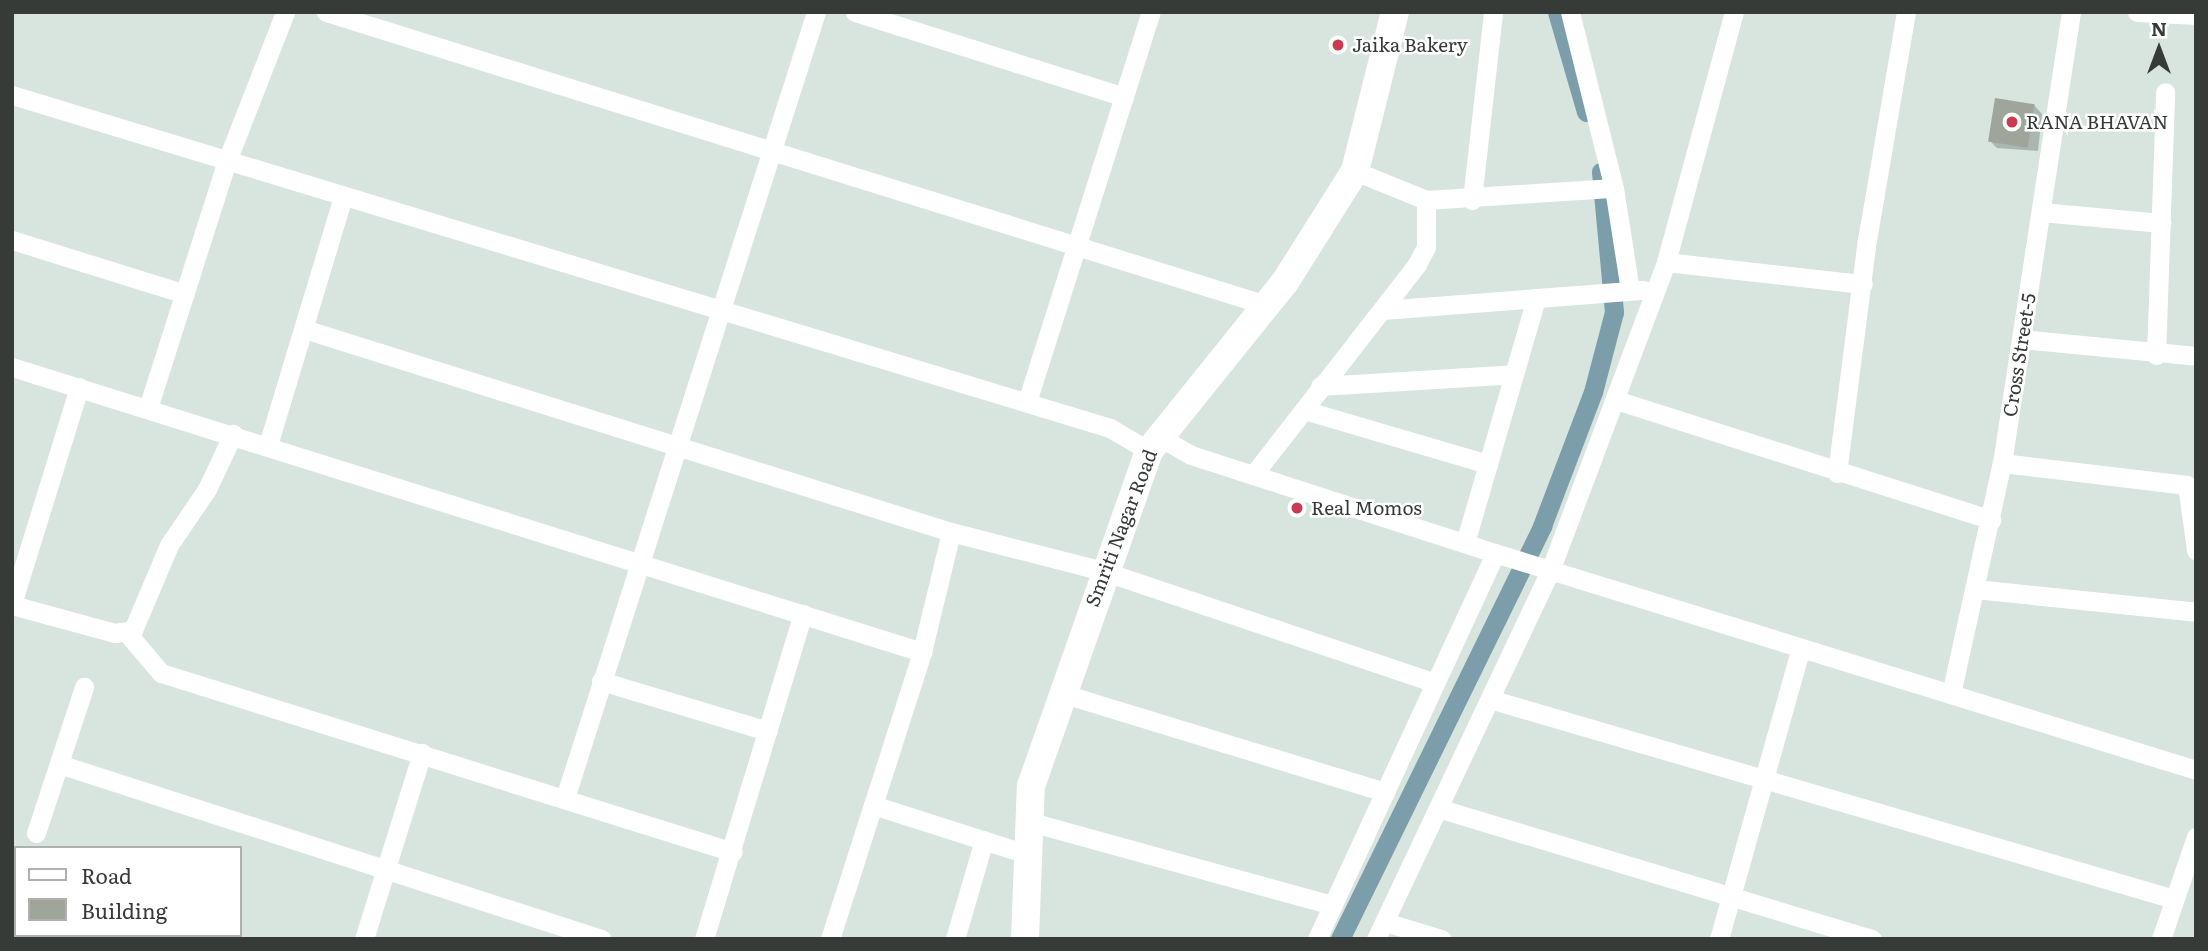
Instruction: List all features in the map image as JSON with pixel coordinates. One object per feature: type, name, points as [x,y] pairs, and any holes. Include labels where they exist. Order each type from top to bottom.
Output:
[{"type":"main road","name":"Smriti Nagar Road","points":[[1025,939],[1027,821],[1061,693],[1102,571],[1154,443],[1266,305],[1355,171],[1395,12]]},
{"type":"street","points":[[148,408],[227,161],[285,12]]},
{"type":"street","points":[[326,12],[771,154],[1266,305]]},
{"type":"street","points":[[565,799],[675,443],[722,308],[816,12]]},
{"type":"street","points":[[855,12],[1124,97]]},
{"type":"street","points":[[1027,402],[1151,12]]},
{"type":"street","points":[[1472,200],[1493,12]]},
{"type":"street","points":[[1570,12],[1614,188],[1630,290]]},
{"type":"street","points":[[1441,939],[1380,930],[1493,700],[1550,571],[1616,400],[1665,262],[1734,12]]},
{"type":"street","points":[[1837,473],[1863,284],[1906,12]]},
{"type":"street","name":"Cross Street-5","points":[[1951,694],[2002,463],[2071,12]]},
{"type":"street","points":[[2137,12],[2196,15]]},
{"type":"street","points":[[2156,355],[2165,92]]},
{"type":"street","points":[[12,95],[1027,402],[1800,651],[1951,694],[2196,770]]},
{"type":"street","points":[[1355,171],[1426,200],[1472,200],[1614,188]]},
{"type":"street","points":[[268,445],[343,196]]},
{"type":"street","points":[[1253,475],[1382,310],[1426,247],[1426,200]]},
{"type":"street","points":[[2041,212],[2162,223]]},
{"type":"street","points":[[12,240],[184,294]]},
{"type":"street","points":[[1665,262],[1863,284]]},
{"type":"street","points":[[1382,310],[1655,290]]},
{"type":"street","points":[[1465,543],[1536,298]]},
{"type":"street","points":[[304,329],[675,443],[951,532],[1102,571],[1436,683]]},
{"type":"street","points":[[2021,339],[2156,355],[2196,356]]},
{"type":"street","points":[[12,366],[922,652]]},
{"type":"street","points":[[1320,386],[1514,374]]},
{"type":"street","points":[[79,387],[12,605],[127,633],[161,673],[733,852]]},
{"type":"street","points":[[1616,400],[1837,473],[1991,520]]},
{"type":"street","points":[[1304,410],[1488,464]]},
{"type":"street","points":[[127,633],[137,625],[169,545],[207,489],[233,434]]},
{"type":"street","points":[[2002,463],[2191,485],[2196,550]]},
{"type":"street","points":[[830,939],[922,652],[951,532]]},
{"type":"street","points":[[1317,939],[1495,553]]},
{"type":"street","points":[[1975,589],[2196,612]]},
{"type":"street","points":[[704,939],[733,852],[803,614]]},
{"type":"street","points":[[1719,939],[1762,778],[1800,651]]},
{"type":"street","points":[[601,681],[768,731]]},
{"type":"street","points":[[36,834],[85,687]]},
{"type":"street","points":[[1061,693],[1385,792]]},
{"type":"street","points":[[1493,700],[2174,899]]},
{"type":"street","points":[[364,939],[422,753]]},
{"type":"street","points":[[59,764],[601,939]]},
{"type":"street","points":[[873,804],[1027,854]]},
{"type":"street","points":[[1441,809],[1872,939]]},
{"type":"street","points":[[1027,821],[1333,905]]},
{"type":"street","points":[[2161,939],[2196,837]]},
{"type":"street","points":[[955,939],[984,840]]},
{"type":"building","name":"RANA BHAVAN","points":[[1995,98],[2035,104],[2028,148],[1988,141]]},
{"type":"waterway","points":[[1557,12],[1586,112]]},
{"type":"waterway","points":[[1340,939],[1542,526],[1593,392],[1614,312],[1601,172]]},
{"type":"place","name":"Jaika Bakery","points":[[1338,45]]},
{"type":"place","name":"RANA BHAVAN","points":[[2012,122]]},
{"type":"place","name":"Real Momos","points":[[1297,508]]}]
